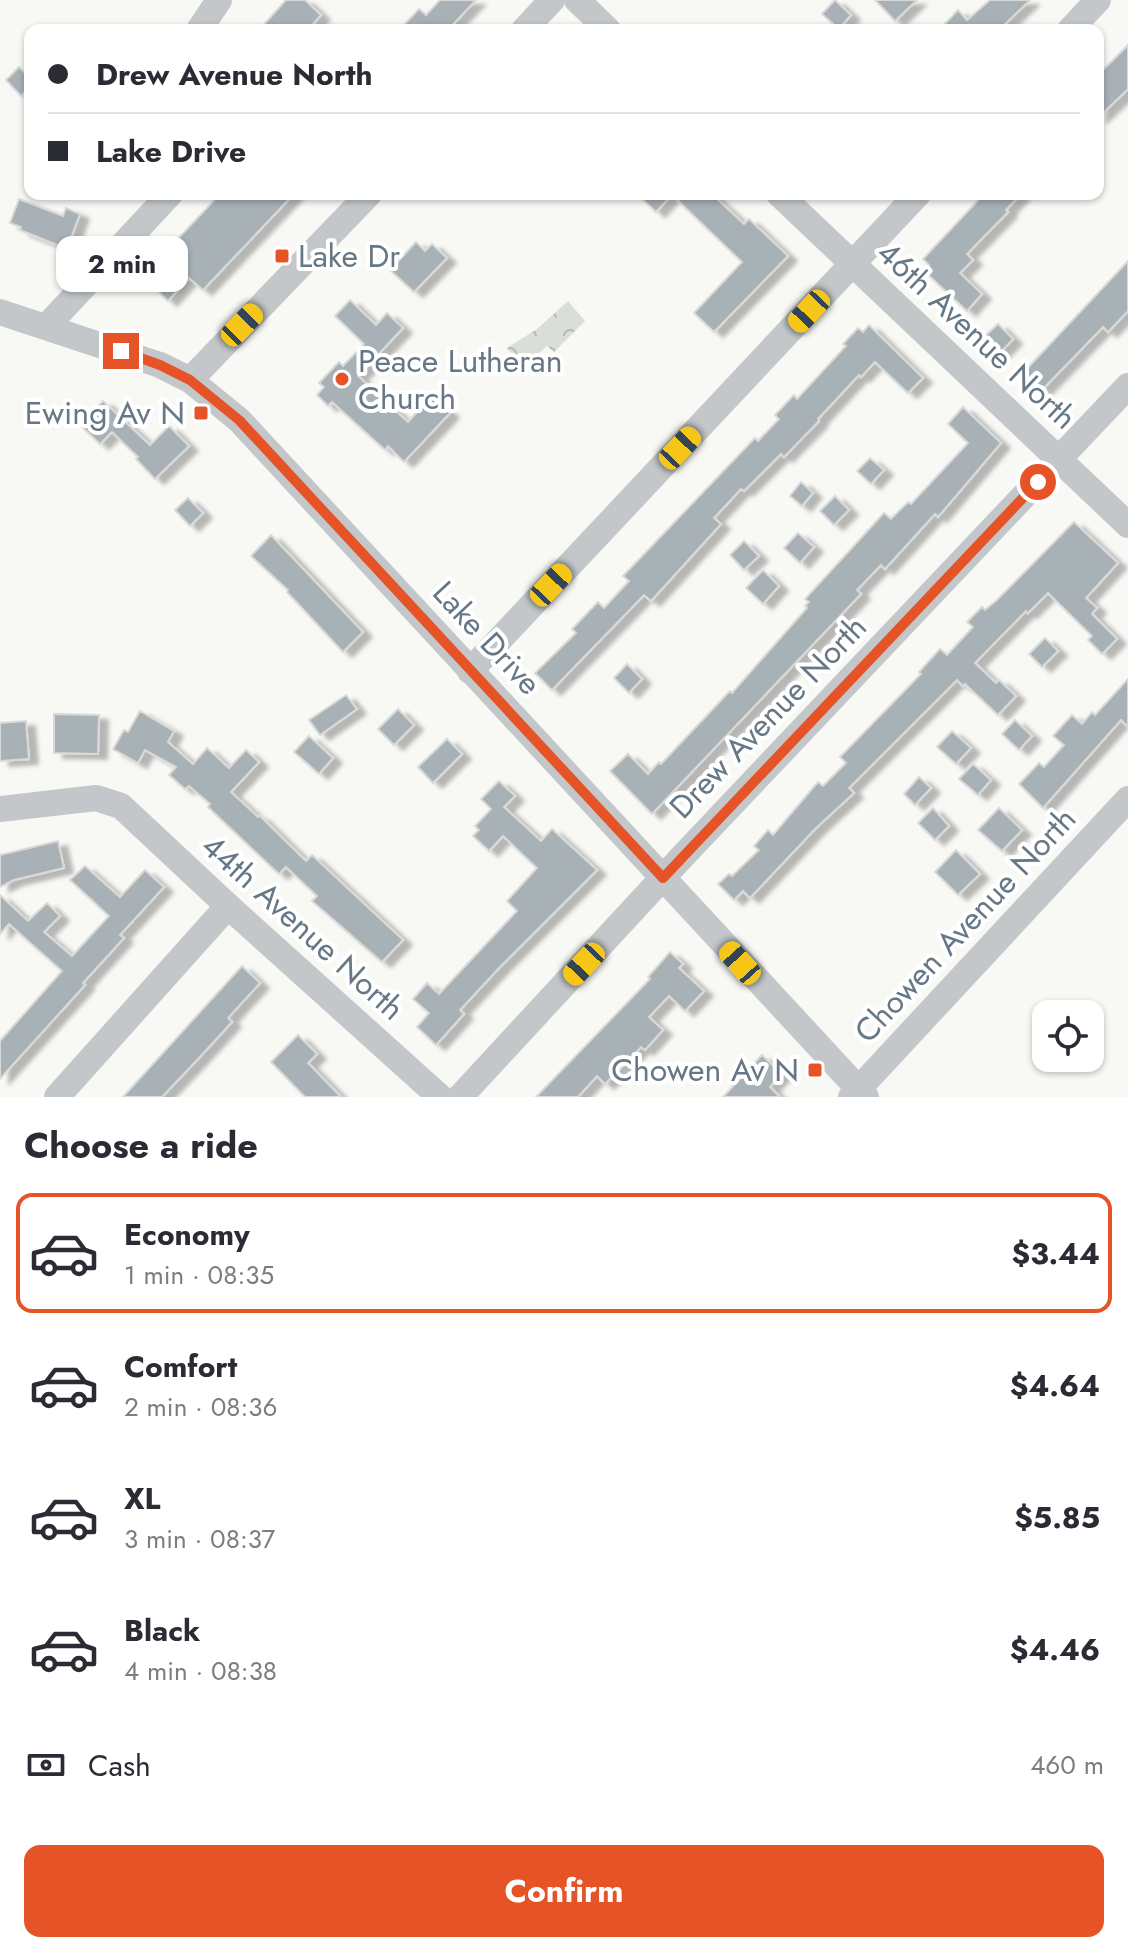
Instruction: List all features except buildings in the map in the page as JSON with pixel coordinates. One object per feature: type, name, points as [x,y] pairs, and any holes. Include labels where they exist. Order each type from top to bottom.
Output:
[{"type":"street","points":[[203,24],[219,0]]},
{"type":"street","points":[[530,24],[552,0]]},
{"type":"street","points":[[577,0],[602,24]]},
{"type":"street","points":[[1076,24],[1098,0]]},
{"type":"street","points":[[46,327],[164,200]]},
{"type":"street","points":[[190,380],[363,200]]},
{"type":"street","name":"46th Avenue North","points":[[785,200],[1128,525]]},
{"type":"street","points":[[470,671],[913,200]]},
{"type":"street","name":"Lake Drive","points":[[0,312],[160,365],[190,380],[239,420],[663,878],[858,1094]]},
{"type":"street","name":"Drew Avenue North","points":[[460,1097],[1128,386]]},
{"type":"street","name":"44th Avenue North","points":[[0,809],[96,798],[121,806],[440,1097]]},
{"type":"street","name":"Chowen Avenue North","points":[[858,1094],[1128,799]]},
{"type":"street","points":[[57,1097],[228,906]]},
{"type":"green space","points":[[568,301],[585,321],[554,352],[547,346],[523,368],[507,348],[537,329]]},
{"type":"place","name":"Lake Dr","points":[[282,256]]},
{"type":"place","name":"Peace Lutheran Church","points":[[342,379]]},
{"type":"place","name":"Ewing Av N","points":[[201,413]]},
{"type":"place","name":"Chowen Av N","points":[[815,1070]]},
{"type":"route","points":[[121,351],[190,380],[239,420],[663,878],[1038,482]]}]
